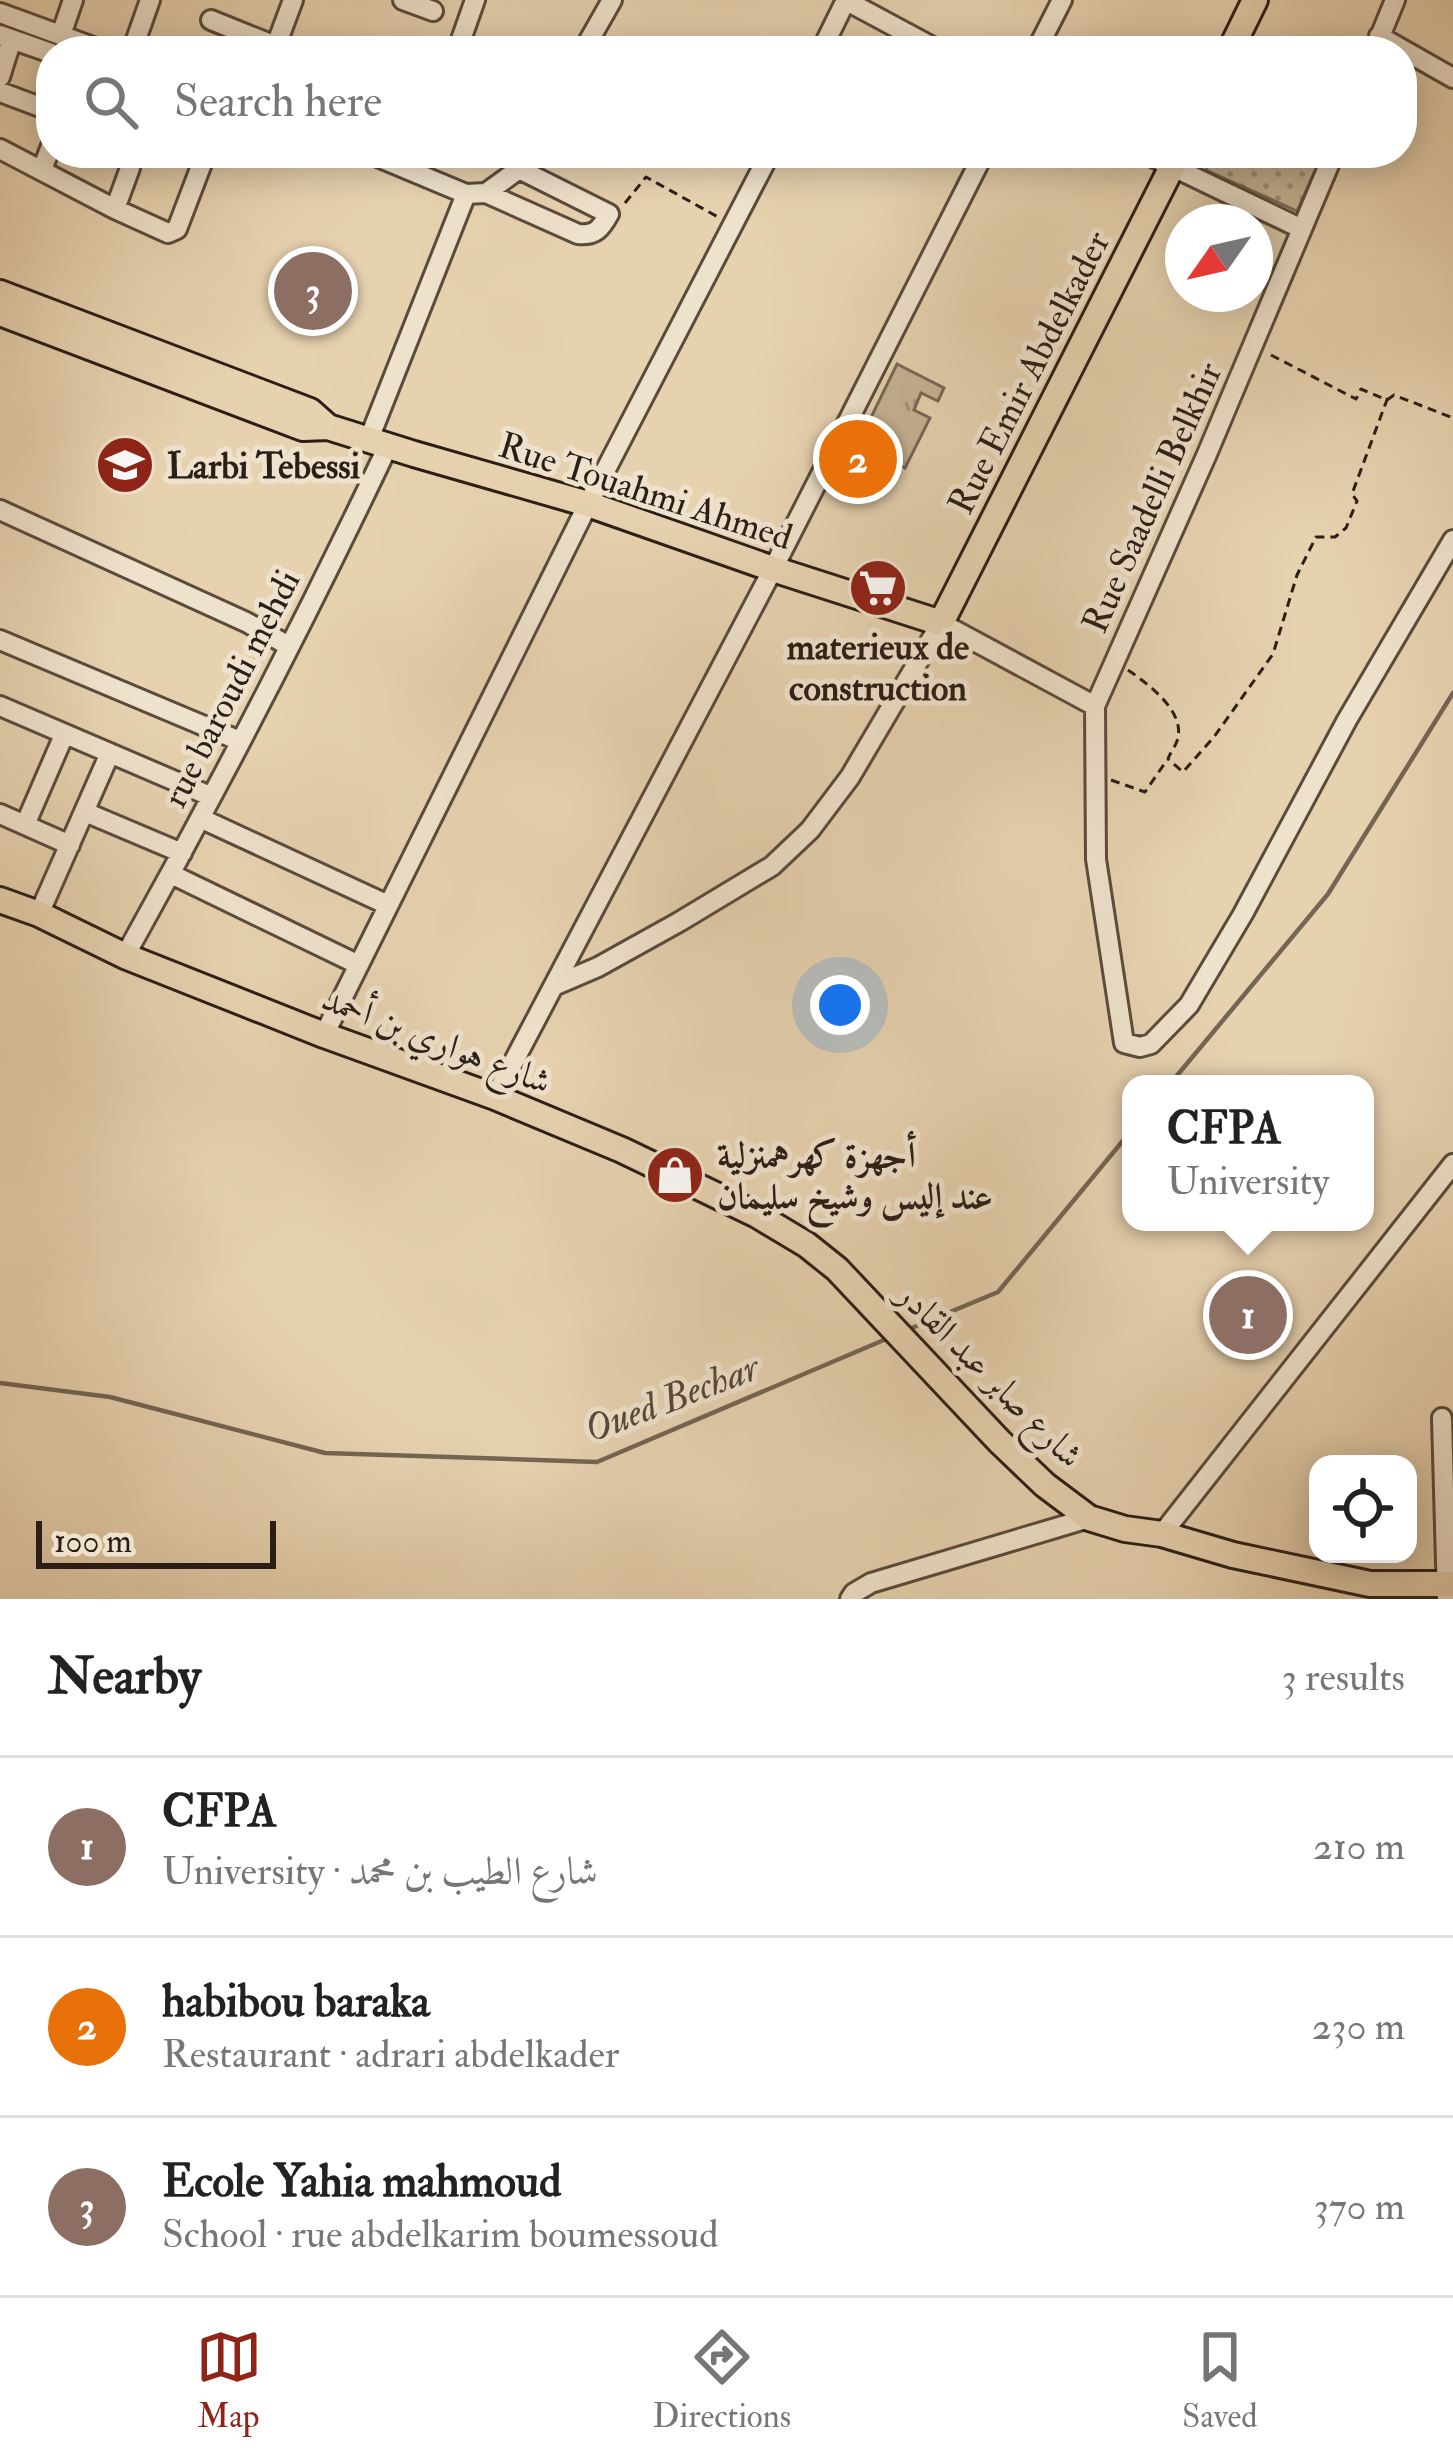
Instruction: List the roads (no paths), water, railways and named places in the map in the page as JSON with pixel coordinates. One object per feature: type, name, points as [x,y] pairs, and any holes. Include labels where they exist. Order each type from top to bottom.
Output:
[{"type":"main road","points":[[1237,36],[1255,0]]},
{"type":"main road","name":"Rue Emir Abdelkader","points":[[941,622],[1171,168]]},
{"type":"main road","points":[[0,293],[310,411],[328,427]]},
{"type":"main road","points":[[0,313],[303,428],[328,427]]},
{"type":"main road","name":"Rue Touahmi Ahmed","points":[[328,427],[588,504],[941,622]]},
{"type":"main road","name":"شارع هواري بن أحمد","points":[[0,900],[125,956],[495,1096],[704,1187],[791,1235],[837,1269]]},
{"type":"main road","name":"شارع صابر عبد القادر","points":[[837,1269],[1045,1485],[1089,1518],[1233,1555],[1297,1560],[1387,1586],[1449,1589]]},
{"type":"street","points":[[59,36],[73,0]]},
{"type":"street","points":[[137,36],[150,0]]},
{"type":"street","points":[[283,36],[293,0]]},
{"type":"street","points":[[403,0],[433,11]]},
{"type":"street","points":[[462,36],[475,0]]},
{"type":"street","points":[[592,36],[612,0]]},
{"type":"street","points":[[828,36],[846,0],[912,36]]},
{"type":"street","points":[[1044,36],[1062,0]]},
{"type":"street","points":[[1379,36],[1395,0]]},
{"type":"street","points":[[0,13],[42,36]]},
{"type":"street","points":[[211,20],[249,36]]},
{"type":"street","points":[[0,77],[6,37],[36,41]]},
{"type":"street","points":[[1417,62],[1453,78]]},
{"type":"street","points":[[0,92],[36,105]]},
{"type":"street","points":[[0,149],[36,167]]},
{"type":"street","points":[[38,168],[168,233],[174,231],[199,168]]},
{"type":"street","points":[[115,209],[130,168]]},
{"type":"street","points":[[429,168],[476,193],[578,234],[592,235],[598,230],[609,214],[534,168]]},
{"type":"street","points":[[476,193],[513,168]]},
{"type":"street","points":[[324,1034],[588,504],[762,168]]},
{"type":"street","points":[[495,1096],[773,569],[976,168]]},
{"type":"street","points":[[1190,168],[1302,229]]},
{"type":"street","name":"Rue Saadelli Belkhir","points":[[1095,706],[1328,168]]},
{"type":"street","name":"rue baroudi mehdi","points":[[125,956],[289,646],[378,442],[476,193]]},
{"type":"street","points":[[0,510],[289,646]]},
{"type":"street","points":[[556,985],[639,945],[772,866],[810,830],[850,777],[941,622],[1095,706],[1096,859],[1124,1043],[1151,1044],[1189,1005],[1453,540]]},
{"type":"street","points":[[0,640],[240,741]]},
{"type":"street","points":[[0,706],[210,796]]},
{"type":"street","points":[[25,825],[64,735]]},
{"type":"street","points":[[39,914],[110,754]]},
{"type":"street","points":[[85,812],[182,853]]},
{"type":"street","points":[[0,814],[70,845]]},
{"type":"street","points":[[200,818],[388,905]]},
{"type":"street","points":[[171,874],[358,965]]},
{"type":"street","points":[[1162,1534],[1453,1164]]},
{"type":"street","points":[[1442,1418],[1449,1589]]},
{"type":"street","points":[[854,1597],[871,1583],[1089,1518]]},
{"type":"waterway","name":"Oued Bechar","points":[[1177,1075],[1328,894],[1453,693]]},
{"type":"waterway","name":"Oued Bechar","points":[[907,1330],[998,1292],[1122,1142]]},
{"type":"waterway","name":"Oued Bechar","points":[[0,1383],[110,1397],[325,1453],[597,1462],[891,1337]]},
{"type":"place","name":"Ecole Yahia mahmoud","points":[[313,291]]},
{"type":"place","name":"habibou baraka","points":[[858,459]]},
{"type":"place","name":"Larbi Tebessi","points":[[125,465]]},
{"type":"place","name":"materieux de construction","points":[[878,588]]},
{"type":"place","name":"أجهزة كهرهمنزلية عند إليس وشيخ سليمان","points":[[675,1175]]},
{"type":"place","name":"CFPA","points":[[1248,1315]]}]
